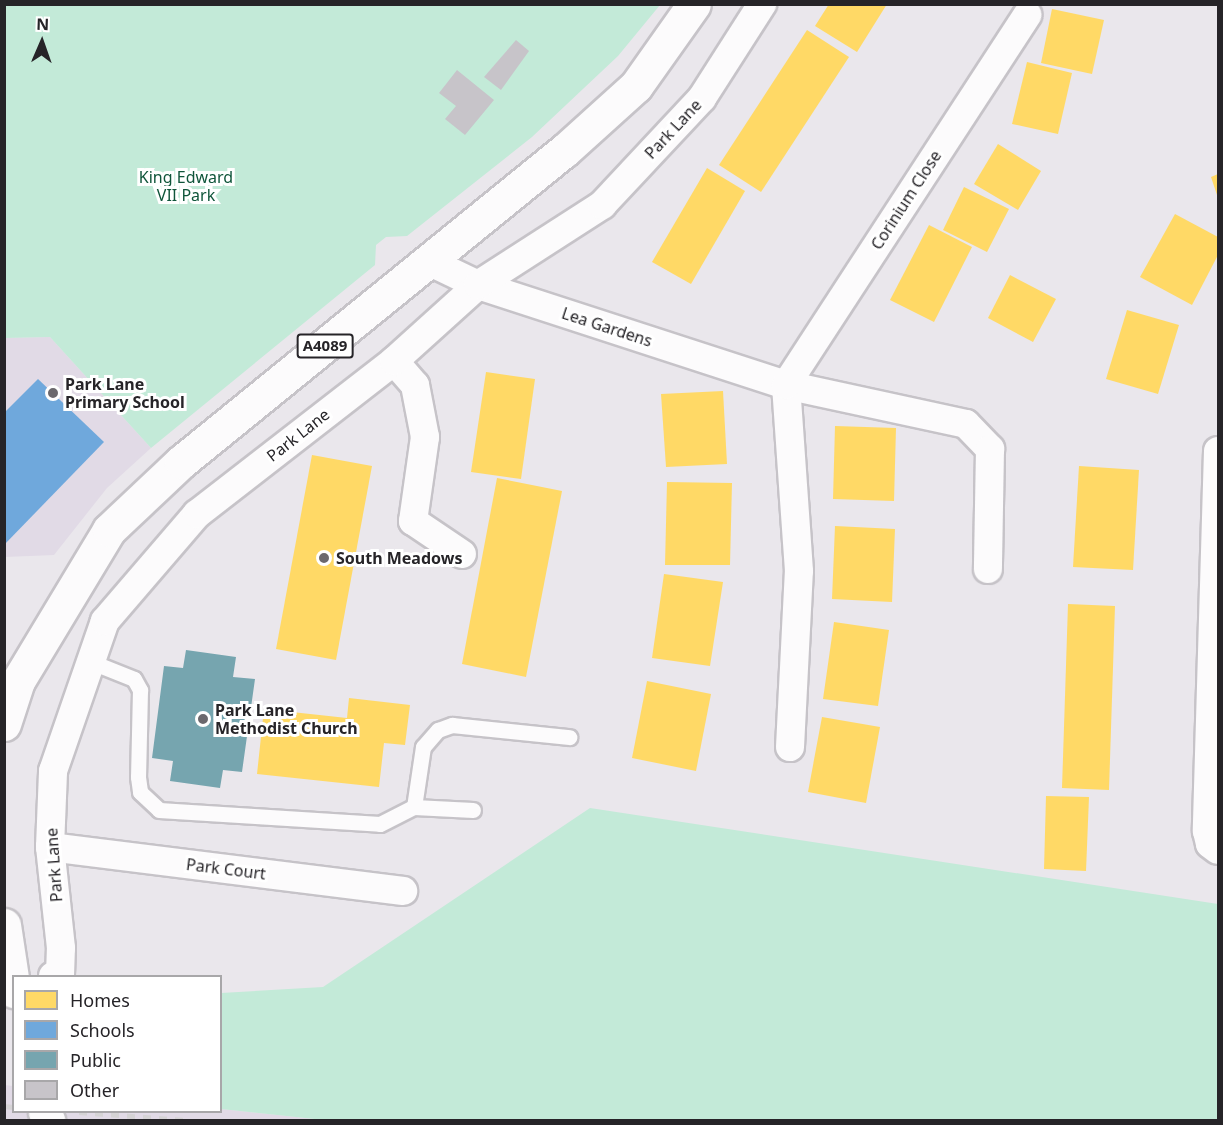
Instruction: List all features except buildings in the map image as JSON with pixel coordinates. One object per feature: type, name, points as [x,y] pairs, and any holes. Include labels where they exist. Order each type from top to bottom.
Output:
[{"type":"main road","name":"A4089","points":[[4,724],[18,681],[109,530],[181,462],[430,262],[636,86],[694,4]]},
{"type":"main road","points":[[4,925],[12,983]]},
{"type":"street","name":"Park Lane","points":[[60,975],[61,948],[50,847],[53,771],[89,661],[105,621],[197,514],[394,361],[478,285],[602,205],[702,98],[762,4]]},
{"type":"street","name":"Corinium Close","points":[[786,385],[1027,15]]},
{"type":"street","name":"Lea Gardens","points":[[430,262],[478,285],[786,385],[966,424],[990,449],[988,569]]},
{"type":"street","points":[[394,361],[414,385],[425,437],[413,521],[462,554]]},
{"type":"street","points":[[786,385],[799,571],[790,747]]},
{"type":"street","points":[[1218,451],[1207,831],[1210,844],[1218,850]]},
{"type":"street","name":"Park Court","points":[[50,847],[403,891]]},
{"type":"lane","points":[[89,661],[134,679],[140,690],[138,777],[140,792],[159,810],[380,824],[414,807],[473,810]]},
{"type":"lane","points":[[414,807],[423,747],[438,730],[452,725],[569,737]]},
{"type":"shaded area","name":"Park Lane Primary School","points":[[50,337],[151,448],[107,488],[54,555],[5,557],[4,338]]},
{"type":"shaded area","points":[[4,1085],[12,1086],[12,1113],[222,1113],[222,1109],[324,1120],[5,1120]]},
{"type":"green space","name":"King Edward VII Park","points":[[4,5],[660,5],[618,56],[532,137],[407,236],[386,237],[376,245],[375,265],[151,448],[50,337],[5,338]]},
{"type":"green space","points":[[590,808],[1218,904],[1218,1120],[324,1120],[222,1109],[222,993],[323,987]]},
{"type":"railway","points":[[4,1106],[12,1107]]},
{"type":"railway","points":[[92,1113],[185,1120]]},
{"type":"place","name":"Park Lane Primary School","points":[[53,393]]},
{"type":"place","name":"South Meadows","points":[[324,558]]},
{"type":"place","name":"Park Lane Methodist Church","points":[[203,719]]}]
